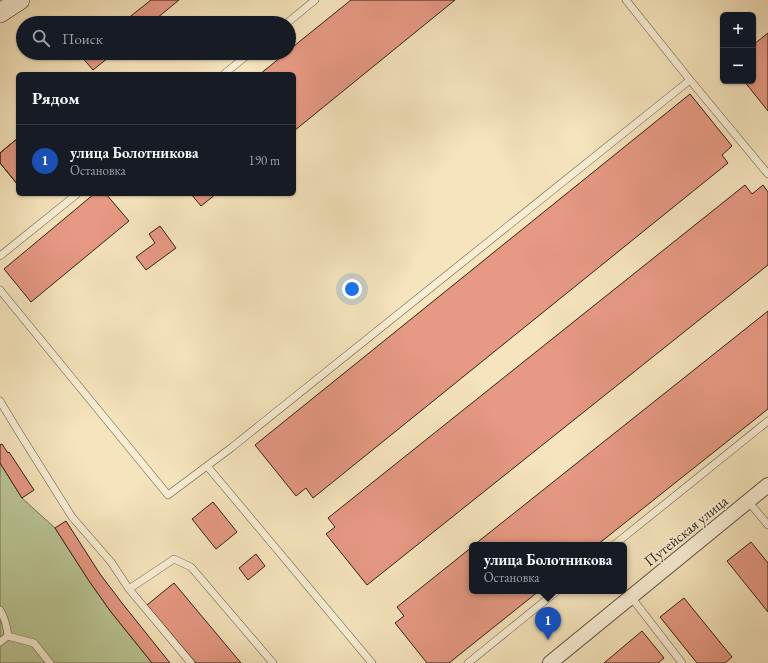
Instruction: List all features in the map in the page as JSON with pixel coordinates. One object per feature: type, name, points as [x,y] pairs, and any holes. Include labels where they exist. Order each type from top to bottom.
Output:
[{"type":"street","points":[[0,13],[20,0]]},
{"type":"street","name":"Путейская улица","points":[[550,663],[768,485]]},
{"type":"lane","points":[[296,16],[315,0]]},
{"type":"lane","points":[[626,0],[768,174]]},
{"type":"lane","points":[[226,72],[241,60]]},
{"type":"lane","points":[[0,290],[168,495],[243,438],[690,80]]},
{"type":"lane","points":[[0,256],[75,196]]},
{"type":"lane","points":[[0,401],[72,517],[111,562],[129,589],[190,663]]},
{"type":"lane","points":[[618,542],[768,421]]},
{"type":"lane","points":[[207,466],[372,663]]},
{"type":"lane","points":[[748,502],[768,525]]},
{"type":"lane","points":[[129,589],[174,558],[191,568],[273,663]]},
{"type":"lane","points":[[468,663],[553,594]]},
{"type":"lane","points":[[631,597],[682,663]]},
{"type":"lane","points":[[0,610],[8,636]]},
{"type":"lane","points":[[0,642],[8,636]]},
{"type":"lane","points":[[8,636],[34,643],[50,663]]},
{"type":"green space","points":[[0,463],[22,498],[55,528],[111,612],[152,663],[0,663]]},
{"type":"building","points":[[151,0],[179,0],[160,16],[131,16]]},
{"type":"building","points":[[351,0],[455,0],[296,129],[296,72],[262,72],[277,60],[296,60],[296,44]]},
{"type":"building","points":[[768,33],[768,111],[746,84],[756,84],[756,43]]},
{"type":"building","points":[[84,60],[105,60],[93,70]]},
{"type":"building","points":[[690,94],[732,146],[722,155],[728,163],[313,498],[306,488],[296,496],[255,445]]},
{"type":"building","points":[[16,140],[16,183],[0,163],[0,153]]},
{"type":"building","points":[[16,140],[16,183],[0,163],[0,153]]},
{"type":"building","points":[[745,185],[752,194],[763,185],[768,192],[768,265],[367,585],[326,534],[335,527],[328,518]]},
{"type":"building","points":[[92,196],[108,196],[129,221],[31,302],[4,269]]},
{"type":"building","points":[[193,196],[214,196],[201,206]]},
{"type":"building","points":[[160,226],[176,248],[146,270],[136,257],[155,243],[149,234]]},
{"type":"building","points":[[768,311],[768,409],[601,542],[478,542]]},
{"type":"building","points":[[2,444],[34,490],[22,498],[0,463],[0,445]]},
{"type":"building","points":[[213,502],[237,532],[216,549],[192,519]]},
{"type":"building","points":[[66,521],[100,574],[170,663],[152,663],[111,612],[55,528]]},
{"type":"building","points":[[751,542],[768,563],[768,612],[727,561]]},
{"type":"building","points":[[469,549],[469,594],[535,594],[449,663],[427,663],[395,623],[404,616],[397,607]]},
{"type":"building","points":[[256,554],[265,566],[248,580],[239,568]]},
{"type":"building","points":[[174,583],[241,663],[196,663],[147,605]]},
{"type":"building","points":[[684,598],[732,657],[725,663],[697,663],[660,617]]},
{"type":"building","points":[[642,631],[664,658],[658,663],[604,663]]},
{"type":"place","name":"улица Болотникова","points":[[548,640]]}]
